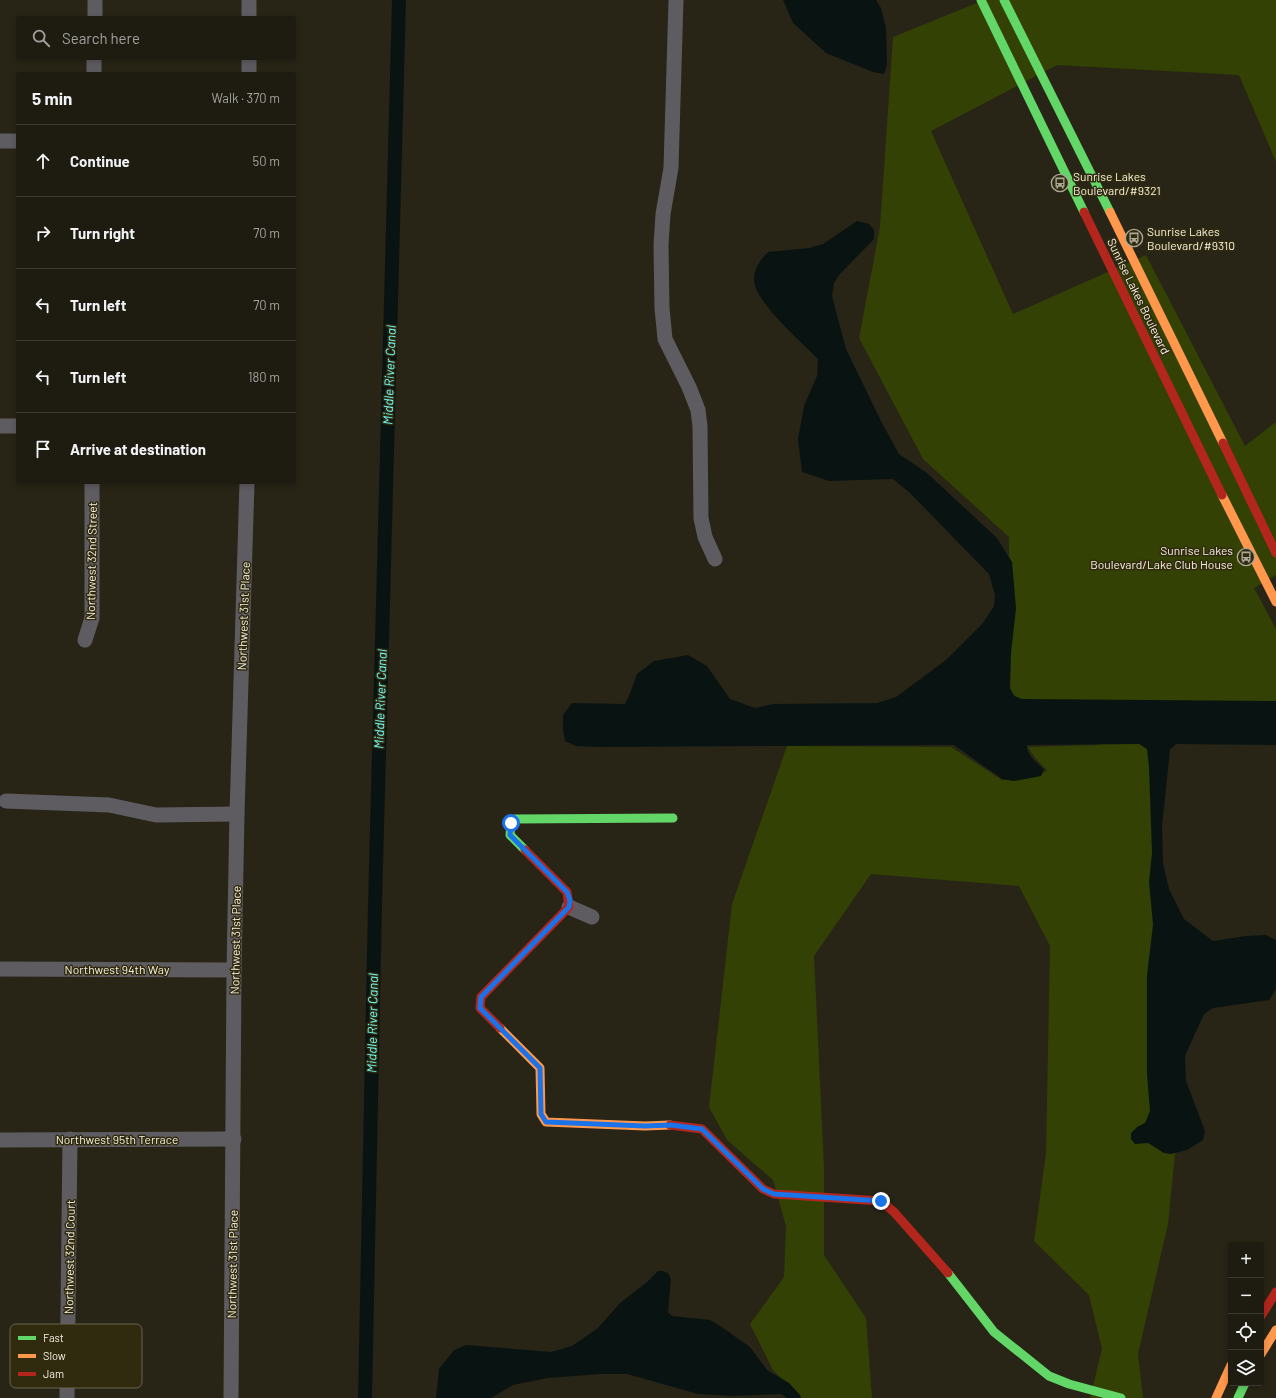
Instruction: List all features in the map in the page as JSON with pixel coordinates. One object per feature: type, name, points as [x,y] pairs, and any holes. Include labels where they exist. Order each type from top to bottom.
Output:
[{"type":"street","points":[[95,0],[95,16]]},
{"type":"street","points":[[249,0],[249,16]]},
{"type":"street","points":[[676,0],[671,168],[663,214],[661,245],[663,314],[665,339],[689,387],[698,410],[700,426],[701,518],[705,537],[715,559]]},
{"type":"street","name":"Sunrise Lakes Boulevard","points":[[981,0],[1225,501],[1276,602]]},
{"type":"street","name":"Sunrise Lakes Boulevard","points":[[1004,0],[1144,281],[1276,553]]},
{"type":"street","points":[[94,60],[94,72]]},
{"type":"street","points":[[249,60],[249,72]]},
{"type":"street","points":[[0,141],[16,140]]},
{"type":"street","points":[[0,426],[16,426]]},
{"type":"street","name":"Northwest 32nd Street","points":[[85,640],[92,618],[92,484]]},
{"type":"street","name":"Northwest 31st Place","points":[[231,1398],[234,970],[247,484]]},
{"type":"street","points":[[6,800],[109,804],[156,815],[237,814]]},
{"type":"street","points":[[673,818],[515,819],[511,823],[510,835],[567,892],[570,900],[569,907],[481,997],[480,1008],[540,1068],[541,1114],[546,1122],[645,1126],[671,1125],[702,1129],[763,1189],[774,1194],[881,1201],[894,1212],[951,1276],[994,1332],[1022,1355],[1049,1376],[1069,1384],[1121,1398]]},
{"type":"street","points":[[569,907],[592,917]]},
{"type":"street","name":"Northwest 94th Way","points":[[0,969],[234,970]]},
{"type":"street","name":"Northwest 32nd Court","points":[[68,1324],[70,1139]]},
{"type":"street","name":"Northwest 95th Terrace","points":[[0,1140],[234,1139]]},
{"type":"street","points":[[1262,1314],[1276,1292]]},
{"type":"street","points":[[1264,1350],[1276,1330]]},
{"type":"street","points":[[1216,1398],[1228,1372]]},
{"type":"street","points":[[1238,1398],[1244,1386]]},
{"type":"street","name":"Northwest 32nd Court","points":[[67,1388],[67,1398]]},
{"type":"green space","points":[[984,0],[1276,0],[1276,162],[1239,75],[1057,65],[931,131],[1013,314],[1146,255],[1245,446],[1276,422],[1276,575],[1254,588],[1276,629],[1276,701],[1111,705],[1151,741],[1176,1144],[1168,1224],[1138,1354],[1143,1398],[1090,1398],[1102,1349],[1089,1295],[1034,1241],[1046,1153],[1050,946],[1019,886],[871,874],[814,956],[824,1167],[824,1255],[866,1318],[872,1398],[800,1398],[773,1370],[750,1324],[784,1277],[786,1226],[773,1180],[727,1140],[709,1107],[732,904],[787,746],[951,747],[1002,780],[1036,777],[1047,770],[1036,759],[1028,747],[1099,745],[1100,701],[1019,700],[1009,689],[1009,537],[923,459],[859,338],[880,227],[893,37]]},
{"type":"shaded area","points":[[783,0],[876,0],[881,8],[886,28],[887,64],[884,74],[873,72],[826,53],[793,23]]},
{"type":"shaded area","points":[[857,221],[869,224],[874,230],[874,239],[839,275],[834,283],[832,296],[846,349],[882,423],[899,454],[927,473],[997,538],[1012,562],[1016,608],[1011,653],[1010,688],[1014,696],[1022,699],[1276,701],[1276,745],[1176,744],[1170,750],[1162,826],[1163,863],[1169,889],[1184,919],[1213,941],[1246,936],[1266,935],[1276,940],[1276,989],[1269,1000],[1213,1008],[1204,1014],[1185,1056],[1186,1081],[1205,1131],[1203,1140],[1187,1150],[1171,1154],[1164,1153],[1148,1143],[1135,1144],[1131,1139],[1131,1133],[1137,1127],[1145,1123],[1150,1111],[1147,1074],[1147,975],[1153,925],[1149,882],[1152,853],[1147,749],[1139,744],[1027,745],[1030,755],[1044,770],[1041,776],[1014,781],[1002,779],[954,745],[599,747],[576,746],[565,741],[563,715],[572,703],[625,704],[637,674],[654,661],[688,655],[707,666],[730,699],[755,708],[773,704],[877,703],[896,697],[946,660],[983,623],[994,606],[995,595],[989,574],[910,493],[893,479],[829,481],[802,472],[798,439],[804,406],[817,376],[818,359],[769,309],[761,298],[754,278],[759,264],[768,252],[809,248],[823,244]]},
{"type":"shaded area","points":[[658,1271],[668,1273],[671,1279],[668,1312],[672,1316],[710,1320],[723,1328],[750,1347],[767,1370],[789,1383],[801,1398],[787,1398],[781,1394],[733,1396],[698,1394],[627,1374],[601,1374],[548,1378],[513,1385],[491,1398],[436,1398],[439,1369],[454,1350],[466,1345],[551,1352],[572,1346],[598,1328],[620,1303],[647,1282]]},
{"type":"waterway","name":"Middle River Canal","points":[[365,1398],[375,904],[399,0]]},
{"type":"traffic: fast","points":[[981,0],[1084,212]]},
{"type":"traffic: fast","points":[[1004,0],[1110,212]]},
{"type":"traffic: fast","points":[[525,850],[510,835],[511,823],[515,819],[673,818]]},
{"type":"traffic: fast","points":[[948,1273],[994,1332],[1049,1376],[1069,1384],[1121,1398]]},
{"type":"traffic: fast","points":[[1238,1398],[1244,1386]]},
{"type":"traffic: slow","points":[[1110,212],[1223,443]]},
{"type":"traffic: slow","points":[[1222,495],[1276,602]]},
{"type":"traffic: slow","points":[[500,1028],[540,1068],[541,1114],[546,1122],[645,1126],[670,1125]]},
{"type":"traffic: slow","points":[[1264,1350],[1276,1330]]},
{"type":"traffic: slow","points":[[1216,1398],[1228,1372]]},
{"type":"traffic: jam","points":[[1084,212],[1222,495]]},
{"type":"traffic: jam","points":[[1223,443],[1276,553]]},
{"type":"traffic: jam","points":[[500,1028],[480,1008],[481,997],[569,907],[567,892],[525,850]]},
{"type":"traffic: jam","points":[[670,1125],[702,1129],[763,1189],[774,1194],[881,1201],[894,1212],[948,1273]]},
{"type":"traffic: jam","points":[[1262,1314],[1276,1292]]},
{"type":"place","name":"Sunrise Lakes Boulevard/#9321","points":[[1060,183]]},
{"type":"place","name":"Sunrise Lakes Boulevard/#9310","points":[[1134,238]]},
{"type":"place","name":"Sunrise Lakes Boulevard/Lake Club House","points":[[1246,557]]},
{"type":"route","points":[[511,823],[510,835],[567,892],[570,900],[569,907],[481,997],[480,1008],[540,1068],[541,1114],[546,1122],[645,1126],[671,1125],[702,1129],[763,1189],[774,1194],[881,1201]]}]
